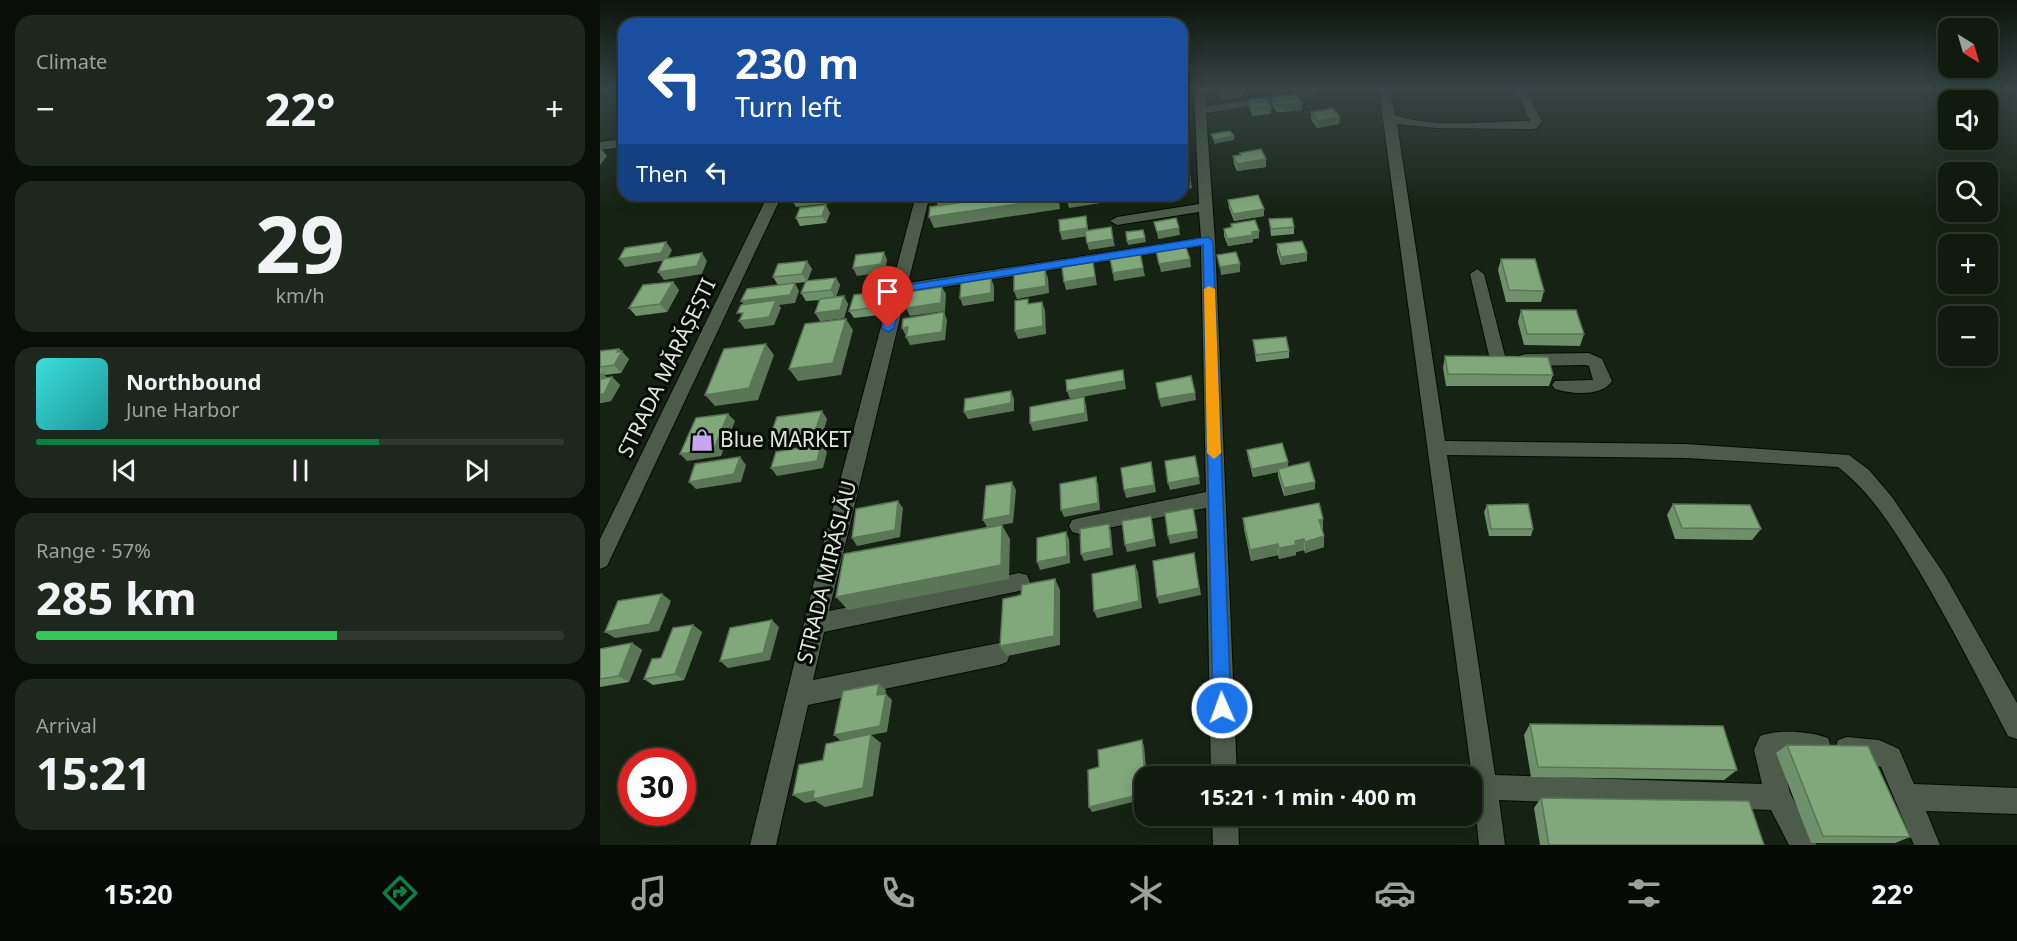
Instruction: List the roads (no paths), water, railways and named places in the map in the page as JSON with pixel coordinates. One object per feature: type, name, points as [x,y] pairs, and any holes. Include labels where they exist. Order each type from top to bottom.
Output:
[{"type":"street","points":[[1201,129],[1208,241],[1224,766]]},
{"type":"street","points":[[1391,129],[1492,845]]},
{"type":"street","points":[[600,146],[618,144]]},
{"type":"street","name":"STRADA MĂRĂȘEȘTI","points":[[600,560],[772,201]]},
{"type":"street","name":"STRADA MIRĂSLĂU","points":[[763,845],[814,624],[921,201]]},
{"type":"street","points":[[1117,221],[1206,207]]},
{"type":"street","points":[[898,289],[1208,241]]},
{"type":"street","points":[[1477,274],[1498,360]]},
{"type":"street","points":[[1477,360],[1589,359],[1596,363],[1603,381],[1596,386],[1561,385]]},
{"type":"street","points":[[1424,361],[1445,360]]},
{"type":"street","points":[[1437,448],[1685,451],[1842,460],[1865,477],[1929,570],[2017,727]]},
{"type":"street","points":[[1079,525],[1215,498]]},
{"type":"street","points":[[814,624],[1019,582]]},
{"type":"street","points":[[798,694],[999,654]]},
{"type":"street","points":[[1804,845],[1778,797],[1766,750],[1769,745],[1776,743],[1884,754],[1890,758],[1927,845]]},
{"type":"street","points":[[1484,787],[1778,797]]},
{"type":"street","points":[[1906,797],[2017,801]]},
{"type":"street","points":[[1225,826],[1226,845]]},
{"type":"place","name":"Blue MARKET","points":[[702,440]]}]
